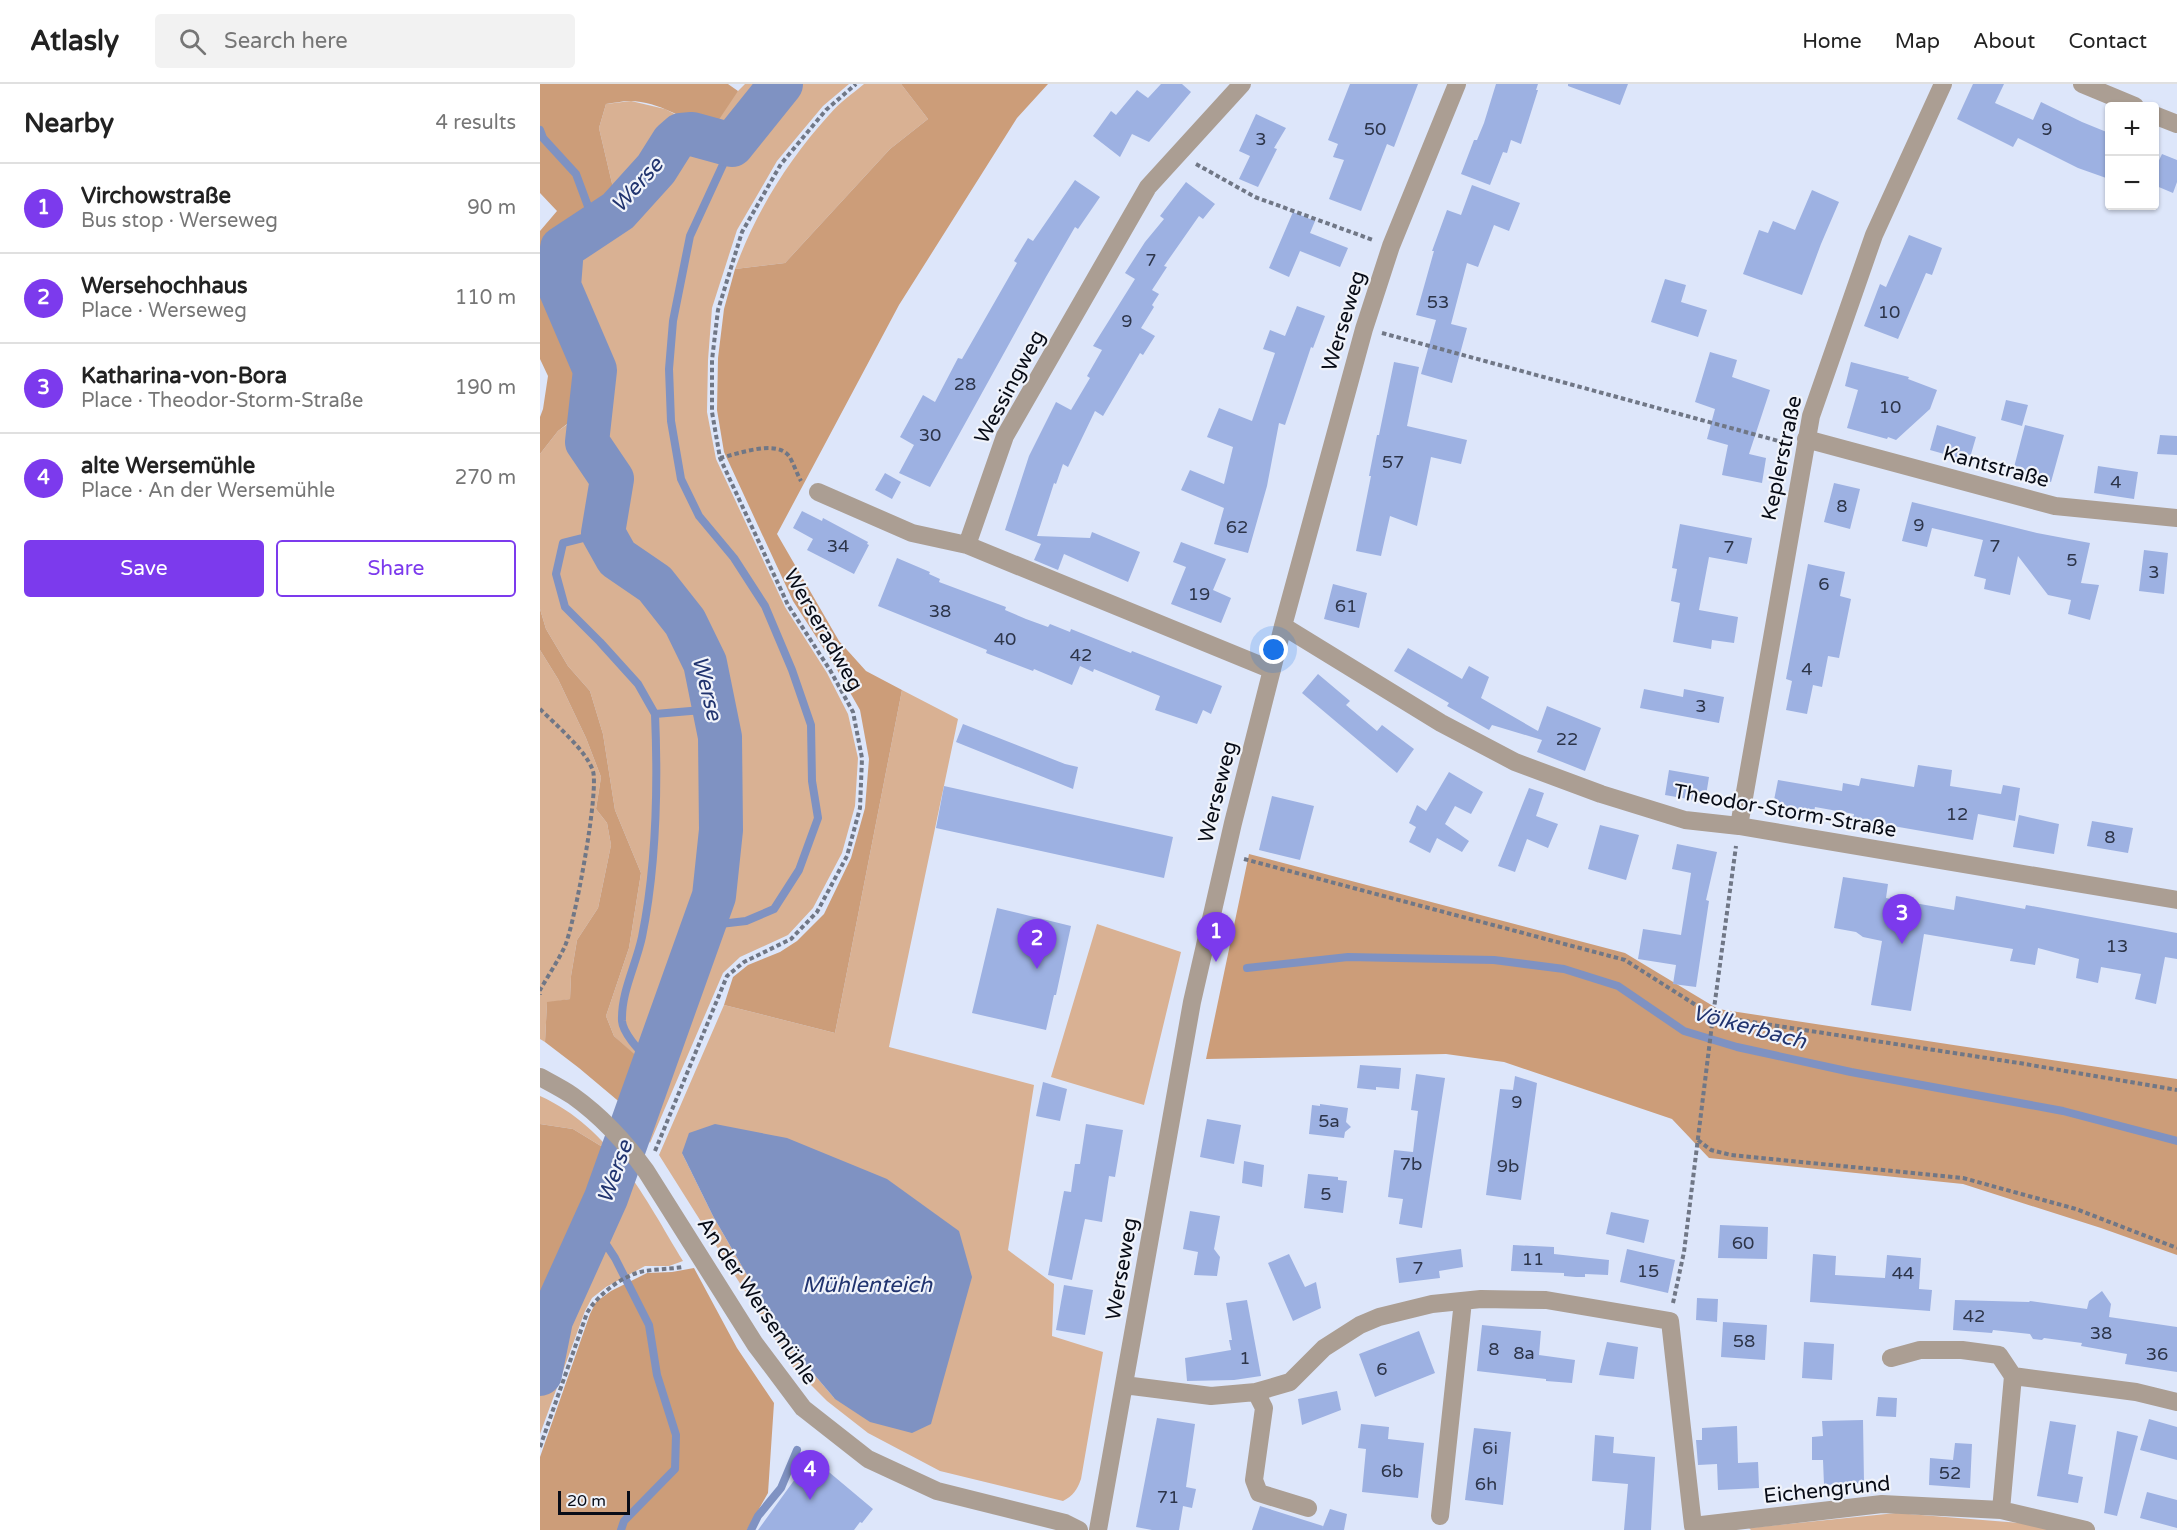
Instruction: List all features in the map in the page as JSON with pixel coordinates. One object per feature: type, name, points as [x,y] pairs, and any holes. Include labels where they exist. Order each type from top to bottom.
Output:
[{"type":"street","name":"Wessingweg","points":[[967,545],[1005,436],[1148,187],[1242,84]]},
{"type":"street","name":"Werseweg","points":[[1098,1530],[1192,1002],[1226,854],[1283,626],[1364,329],[1390,246],[1457,84]]},
{"type":"street","name":"Keplerstraße","points":[[1739,826],[1811,416],[1874,235],[1944,84]]},
{"type":"street","points":[[2082,84],[2125,102]]},
{"type":"street","points":[[2159,117],[2177,124]]},
{"type":"street","name":"Kantstraße","points":[[1805,444],[2055,506],[2177,518]]},
{"type":"street","points":[[818,492],[912,533],[967,545],[1272,670]]},
{"type":"street","name":"Theodor-Storm-Straße","points":[[1283,626],[1441,723],[1515,762],[1601,794],[1685,820],[1739,826],[2177,900]]},
{"type":"street","name":"An der Wersemühle","points":[[540,1077],[573,1096],[620,1137],[633,1152],[754,1344],[802,1408],[867,1459],[937,1491],[1065,1523],[1079,1530]]},
{"type":"street","points":[[1124,1385],[1211,1396],[1256,1392],[1290,1382],[1324,1348],[1360,1325],[1379,1317],[1432,1304],[1463,1301],[1546,1300],[1670,1321],[1693,1528],[1712,1530]]},
{"type":"street","points":[[1440,1516],[1463,1301]]},
{"type":"street","points":[[1891,1358],[1920,1350],[1962,1350],[1999,1355],[2013,1376],[2001,1510]]},
{"type":"street","points":[[2013,1376],[2136,1392],[2177,1402]]},
{"type":"street","points":[[1256,1392],[1264,1408],[1254,1480],[1259,1494],[1308,1508]]},
{"type":"street","name":"Eichengrund","points":[[1693,1528],[1882,1504],[2001,1510],[2086,1530]]},
{"type":"path","name":"Werseradweg","points":[[646,1171],[728,976],[744,962],[791,939],[817,912],[847,856],[860,808],[862,758],[853,712],[830,670],[788,605],[720,458],[712,412],[712,360],[718,309],[742,232],[781,164],[826,110],[856,84]]},
{"type":"path","points":[[1177,153],[1255,196],[1390,246]]},
{"type":"path","points":[[1364,329],[1406,338],[1805,444]]},
{"type":"path","points":[[720,458],[772,447],[782,449],[790,457],[803,483],[818,492]]},
{"type":"path","points":[[540,709],[582,752],[592,770],[595,785],[581,876],[565,945],[540,990],[540,994]]},
{"type":"path","points":[[1670,1321],[1684,1252],[1739,826]]},
{"type":"path","points":[[1226,854],[1625,960],[1713,1016],[2177,1090]]},
{"type":"path","points":[[1698,1140],[1711,1150],[1731,1155],[1963,1178],[2076,1209],[2177,1248]]},
{"type":"path","points":[[540,1447],[587,1313],[594,1301],[612,1287],[642,1272],[693,1265],[702,1260]]},
{"type":"shaded area","points":[[540,84],[728,84],[738,91],[712,130],[651,104],[630,101],[606,104],[599,128],[614,192],[608,204],[571,229],[551,253],[547,276],[585,364],[589,386],[580,422],[571,421],[558,431],[540,454],[540,417],[548,376],[540,359],[540,231],[557,211],[540,193]]},
{"type":"shaded area","points":[[745,84],[849,84],[823,106],[777,161],[737,230],[712,308],[707,412],[716,459],[785,607],[827,673],[848,714],[858,758],[855,806],[842,853],[813,908],[788,935],[740,957],[723,973],[650,1143],[629,1110],[641,1073],[641,1061],[614,1036],[606,1016],[629,948],[641,873],[615,810],[603,734],[590,691],[568,666],[546,629],[540,609],[540,454],[558,431],[572,421],[561,310],[547,276],[551,253],[571,229],[608,204],[614,192],[599,128],[606,104],[631,101],[665,109],[690,122]]},
{"type":"shaded area","points":[[864,84],[901,84],[928,119],[890,149],[785,263],[735,269],[763,207],[787,168],[833,111]]},
{"type":"shaded area","points":[[901,84],[1048,84],[1017,118],[899,305],[777,534],[839,641],[866,671],[902,690],[835,1033],[724,1005],[733,977],[748,965],[780,952],[797,941],[824,914],[851,858],[865,808],[869,759],[860,710],[793,601],[724,452],[717,410],[718,358],[724,309],[735,269],[785,263],[890,149],[928,119]]},
{"type":"shaded area","points":[[540,609],[546,629],[568,666],[590,691],[603,734],[615,810],[641,873],[629,948],[606,1016],[614,1036],[641,1060],[641,1073],[629,1110],[545,1042],[547,1002],[570,999],[577,940],[598,908],[611,845],[607,823],[596,809],[601,777],[586,738],[558,679],[540,650]]},
{"type":"shaded area","points":[[540,650],[558,679],[586,738],[601,777],[596,809],[607,823],[611,845],[598,908],[577,940],[570,999],[547,1003],[545,1042],[540,1039]]},
{"type":"shaded area","points":[[902,690],[958,719],[889,1047],[1034,1085],[1008,1250],[1054,1284],[1052,1336],[1103,1352],[1081,1479],[1074,1492],[1063,1501],[940,1471],[868,1433],[827,1401],[792,1366],[659,1155],[724,1005],[835,1033]],"holes":[[[682,1153],[835,1399],[784,1339],[713,1216]]]},
{"type":"shaded area","points":[[1249,854],[1625,953],[1718,1009],[2177,1079],[2177,1255],[1963,1184],[1709,1158],[1672,1119],[1504,1062],[1446,1054],[1206,1059]]},
{"type":"shaded area","points":[[1097,924],[1181,952],[1144,1105],[1051,1077]]},
{"type":"shaded area","points":[[540,1096],[587,1126],[613,1153],[573,1129],[540,1124]]},
{"type":"shaded area","points":[[540,1124],[573,1129],[614,1154],[607,1172],[594,1183],[586,1207],[540,1305]]},
{"type":"shaded area","points":[[614,1155],[655,1213],[683,1261],[669,1266],[645,1266],[606,1287],[592,1298],[585,1311],[540,1434],[540,1305],[586,1207],[594,1183],[607,1172]]},
{"type":"shaded area","points":[[694,1268],[737,1348],[774,1403],[768,1493],[747,1530],[540,1530],[540,1457],[596,1302],[611,1291],[647,1273]]},
{"type":"shaded area","points":[[1896,1513],[2020,1523],[2057,1530],[1751,1530],[1749,1528]]},
{"type":"water","name":"Mühlenteich","points":[[715,1124],[787,1138],[887,1179],[959,1231],[972,1277],[931,1424],[912,1433],[870,1422],[835,1399],[784,1339],[713,1216],[682,1153],[689,1133]]},
{"type":"building","points":[[1161,84],[1182,84],[1191,92],[1149,142],[1132,134],[1120,157],[1093,136],[1111,111],[1116,115],[1137,90],[1148,98]]},
{"type":"building","points":[[1350,84],[1418,84],[1394,147],[1387,144],[1361,211],[1329,199],[1344,160],[1333,157],[1338,144],[1328,140]]},
{"type":"building","points":[[1496,84],[1538,84],[1536,90],[1538,90],[1521,144],[1511,140],[1507,153],[1503,152],[1490,185],[1461,174],[1474,140],[1477,140],[1484,123]]},
{"type":"building","points":[[1568,84],[1628,84],[1620,105],[1568,86]]},
{"type":"building","points":[[1973,84],[2004,84],[1995,103],[2033,120],[2041,102],[2105,131],[2105,178],[2078,168],[2018,138],[2013,147],[1957,119]]},
{"type":"building","points":[[1256,114],[1286,128],[1274,148],[1277,149],[1258,187],[1239,179],[1250,156],[1239,151]]},
{"type":"building","points":[[2162,154],[2177,160],[2177,182],[2173,193],[2159,187],[2159,160]]},
{"type":"building","points":[[1075,180],[1100,197],[1078,229],[1075,227],[930,487],[899,473],[914,445],[900,437],[923,395],[935,402],[958,358],[962,359],[1017,263],[1014,261],[1028,238],[1033,241]]},
{"type":"building","points":[[1186,182],[1215,204],[1203,219],[1199,216],[1164,266],[1167,267],[1152,290],[1159,294],[1141,328],[1155,336],[1143,355],[1140,353],[1103,416],[1095,411],[1068,467],[1063,464],[1056,484],[1054,483],[1037,536],[1090,538],[1092,532],[1140,552],[1128,582],[1064,554],[1058,570],[1034,560],[1041,544],[1005,530],[1029,456],[1056,402],[1071,410],[1090,378],[1087,376],[1102,350],[1093,346],[1135,279],[1125,273],[1145,242],[1164,219],[1160,216]]},
{"type":"building","points":[[1472,185],[1520,203],[1509,231],[1494,225],[1478,267],[1467,263],[1451,324],[1467,328],[1452,383],[1421,374],[1436,320],[1416,315],[1434,251],[1432,251],[1447,210],[1461,215]]},
{"type":"building","points":[[1812,190],[1839,202],[1802,295],[1743,274],[1759,230],[1768,233],[1773,221],[1795,230]]},
{"type":"building","points":[[1293,212],[1315,221],[1310,233],[1348,248],[1340,267],[1300,251],[1289,277],[1269,268]]},
{"type":"building","points":[[1909,235],[1942,248],[1932,275],[1926,273],[1898,339],[1864,326],[1880,284],[1886,287]]},
{"type":"building","points":[[1665,279],[1686,285],[1681,302],[1707,310],[1698,337],[1651,322]]},
{"type":"building","points":[[1297,306],[1325,316],[1313,348],[1311,347],[1285,425],[1279,423],[1267,486],[1248,553],[1214,544],[1224,508],[1181,490],[1190,470],[1224,484],[1233,447],[1207,437],[1219,408],[1252,421],[1275,353],[1263,349],[1270,330],[1285,336]]},
{"type":"building","points":[[1710,352],[1737,360],[1732,377],[1770,390],[1749,454],[1766,458],[1762,483],[1722,475],[1728,445],[1707,439],[1715,409],[1695,402]]},
{"type":"building","points":[[1394,362],[1419,367],[1407,426],[1467,440],[1461,464],[1431,457],[1417,526],[1390,516],[1381,556],[1356,551],[1377,435],[1379,435]]},
{"type":"building","points":[[1851,362],[1909,377],[1908,379],[1937,390],[1930,409],[1896,440],[1847,428],[1858,390],[1845,386]]},
{"type":"building","points":[[2006,400],[2028,405],[2022,426],[2001,420]]},
{"type":"building","points":[[1937,425],[1976,437],[1969,461],[1930,450]]},
{"type":"building","points":[[2025,425],[2064,435],[2051,482],[2013,471]]},
{"type":"building","points":[[2160,435],[2177,436],[2177,455],[2157,454]]},
{"type":"building","points":[[2098,466],[2138,472],[2134,499],[2094,493]]},
{"type":"building","points":[[885,473],[901,482],[892,499],[875,490]]},
{"type":"building","points":[[1834,483],[1860,489],[1850,529],[1824,522]]},
{"type":"building","points":[[1912,502],[2037,533],[2090,543],[2081,583],[2099,585],[2090,620],[2068,614],[2071,600],[2048,595],[2018,556],[2010,595],[1984,589],[1986,579],[1974,576],[1983,540],[1932,528],[1927,547],[1902,541]]},
{"type":"building","points":[[802,511],[822,521],[823,518],[868,542],[869,545],[854,574],[807,550],[813,539],[793,528]]},
{"type":"building","points":[[1680,524],[1752,538],[1747,564],[1709,557],[1699,610],[1738,617],[1734,643],[1712,640],[1711,649],[1673,642],[1680,603],[1671,601],[1677,569],[1672,568]]},
{"type":"building","points":[[1181,542],[1226,559],[1213,590],[1231,598],[1221,623],[1171,604],[1186,567],[1173,562]]},
{"type":"building","points":[[2144,550],[2168,553],[2164,594],[2139,591]]},
{"type":"building","points":[[897,558],[930,572],[929,574],[940,579],[939,582],[1006,607],[1005,610],[1026,619],[1048,627],[1050,624],[1070,632],[1071,629],[1222,686],[1211,714],[1203,710],[1197,724],[1155,710],[1160,696],[1094,669],[1093,672],[1080,666],[1072,685],[986,653],[987,650],[878,606]]},
{"type":"building","points":[[1808,564],[1845,572],[1840,596],[1851,599],[1839,658],[1828,656],[1822,687],[1813,685],[1807,714],[1786,710],[1792,681],[1786,679]]},
{"type":"building","points":[[1333,584],[1367,593],[1359,628],[1324,619]]},
{"type":"building","points":[[1408,648],[1462,679],[1469,666],[1489,677],[1481,698],[1538,731],[1547,706],[1601,728],[1585,771],[1537,752],[1542,740],[1492,725],[1489,730],[1447,706],[1449,703],[1394,671]]},
{"type":"building","points":[[1318,674],[1350,701],[1346,705],[1377,731],[1382,725],[1414,749],[1397,773],[1302,693]]},
{"type":"building","points":[[1644,689],[1683,697],[1684,689],[1724,697],[1719,723],[1640,708]]},
{"type":"building","points":[[963,724],[1078,767],[1073,789],[956,742]]},
{"type":"building","points":[[1918,765],[1952,770],[1950,786],[2001,794],[2003,785],[2020,788],[2015,821],[1978,814],[1973,840],[1853,819],[1854,814],[1815,807],[1814,812],[1773,805],[1778,780],[1842,791],[1843,783],[1859,786],[1861,778],[1914,787]]},
{"type":"building","points":[[1669,770],[1709,777],[1705,802],[1665,795]]},
{"type":"building","points":[[1449,772],[1483,792],[1471,814],[1455,806],[1445,824],[1469,841],[1462,852],[1437,838],[1430,853],[1409,842],[1416,827],[1409,823],[1417,805],[1426,811]]},
{"type":"building","points":[[944,786],[1173,837],[1164,878],[936,828]]},
{"type":"building","points":[[1529,788],[1544,793],[1536,816],[1558,824],[1548,848],[1527,839],[1515,872],[1498,866]]},
{"type":"building","points":[[1272,796],[1314,806],[1300,860],[1259,850]]},
{"type":"building","points":[[2019,815],[2059,824],[2054,854],[2013,847]]},
{"type":"building","points":[[2092,821],[2133,828],[2128,853],[2087,846]]},
{"type":"building","points":[[1600,825],[1639,835],[1626,880],[1588,869]]},
{"type":"building","points":[[1677,844],[1717,852],[1706,900],[1709,901],[1696,987],[1673,984],[1676,965],[1638,959],[1643,929],[1681,935],[1691,873],[1672,869]]},
{"type":"building","points":[[1843,877],[1888,884],[1886,898],[1954,910],[1956,896],[2025,909],[2026,905],[2177,933],[2177,959],[2165,957],[2156,1004],[2135,999],[2141,974],[2101,967],[2098,983],[2076,978],[2079,959],[2038,948],[2035,965],[2010,961],[2013,949],[1924,934],[1911,1011],[1871,1005],[1882,941],[1863,937],[1856,932],[1834,928]]},
{"type":"building","points":[[997,908],[1071,926],[1046,1030],[972,1013]]},
{"type":"building","points":[[1360,1065],[1401,1068],[1399,1089],[1357,1088]]},
{"type":"building","points":[[1416,1074],[1445,1078],[1422,1228],[1399,1224],[1403,1199],[1388,1197],[1394,1150],[1413,1152],[1418,1111],[1411,1110]]},
{"type":"building","points":[[1515,1076],[1537,1083],[1521,1200],[1486,1195],[1500,1089],[1513,1090]]},
{"type":"building","points":[[1043,1082],[1067,1089],[1060,1121],[1036,1116]]},
{"type":"building","points":[[1320,1104],[1348,1108],[1346,1122],[1351,1127],[1345,1132],[1344,1138],[1309,1134],[1312,1105],[1320,1106]]},
{"type":"building","points":[[1207,1119],[1241,1125],[1234,1164],[1200,1157]]},
{"type":"building","points":[[1086,1124],[1123,1130],[1115,1177],[1109,1176],[1102,1222],[1085,1219],[1072,1280],[1048,1275],[1064,1191],[1071,1192],[1075,1164],[1080,1164]]},
{"type":"building","points":[[1244,1161],[1264,1165],[1262,1187],[1242,1183]]},
{"type":"building","points":[[1308,1174],[1338,1177],[1338,1180],[1347,1181],[1343,1213],[1304,1208]]},
{"type":"building","points":[[1190,1211],[1220,1216],[1214,1249],[1220,1257],[1217,1276],[1194,1275],[1198,1252],[1183,1249]]},
{"type":"building","points":[[1611,1212],[1649,1220],[1644,1243],[1606,1234]]},
{"type":"building","points":[[1720,1225],[1768,1227],[1767,1259],[1718,1258]]},
{"type":"building","points":[[1513,1245],[1554,1247],[1554,1254],[1609,1260],[1608,1275],[1585,1274],[1585,1277],[1576,1277],[1564,1276],[1564,1273],[1511,1271]]},
{"type":"building","points":[[1461,1249],[1463,1267],[1439,1271],[1440,1278],[1399,1283],[1396,1258]]},
{"type":"building","points":[[1627,1249],[1675,1260],[1668,1293],[1620,1282]]},
{"type":"building","points":[[1289,1254],[1305,1287],[1316,1282],[1321,1308],[1293,1321],[1268,1263]]},
{"type":"building","points":[[1813,1254],[1836,1256],[1835,1275],[1885,1278],[1887,1255],[1921,1258],[1919,1289],[1932,1290],[1930,1311],[1810,1302]]},
{"type":"building","points":[[1064,1285],[1093,1290],[1085,1335],[1056,1330]]},
{"type":"building","points":[[2102,1291],[2111,1304],[2109,1317],[2177,1327],[2177,1372],[2125,1364],[2127,1354],[2081,1346],[2082,1343],[2044,1338],[2042,1340],[2033,1339],[2030,1334],[1993,1330],[1992,1333],[1953,1330],[1955,1300],[2030,1301],[2087,1309],[2089,1301]]},
{"type":"building","points":[[1697,1298],[1718,1299],[1717,1322],[1696,1320]]},
{"type":"building","points":[[1247,1300],[1261,1376],[1234,1380],[1187,1381],[1185,1358],[1231,1350],[1229,1340],[1232,1340],[1226,1303]]},
{"type":"building","points":[[1723,1322],[1767,1325],[1765,1360],[1721,1357]]},
{"type":"building","points":[[1482,1325],[1541,1331],[1539,1355],[1575,1360],[1572,1383],[1477,1371]]},
{"type":"building","points":[[1419,1331],[1435,1373],[1375,1397],[1359,1354]]},
{"type":"building","points":[[1607,1342],[1638,1347],[1634,1379],[1599,1375]]},
{"type":"building","points":[[1804,1342],[1834,1344],[1832,1380],[1802,1378]]},
{"type":"building","points":[[1337,1391],[1341,1410],[1302,1425],[1298,1399]]},
{"type":"building","points":[[1878,1397],[1897,1398],[1896,1417],[1876,1416]]},
{"type":"building","points":[[1157,1418],[1195,1424],[1186,1487],[1196,1489],[1192,1508],[1183,1506],[1179,1530],[1152,1530],[1136,1527]]},
{"type":"building","points":[[2149,1419],[2177,1427],[2177,1460],[2140,1450]]},
{"type":"building","points":[[1863,1420],[1864,1483],[1824,1485],[1823,1460],[1812,1460],[1812,1437],[1823,1436],[1822,1421]]},
{"type":"building","points":[[2050,1421],[2076,1425],[2068,1474],[2083,1477],[2078,1503],[2037,1496]]},
{"type":"building","points":[[1361,1424],[1389,1427],[1388,1439],[1424,1443],[1418,1498],[1362,1492],[1366,1449],[1358,1448]]},
{"type":"building","points":[[1737,1426],[1738,1463],[1758,1462],[1759,1488],[1718,1490],[1717,1464],[1698,1465],[1696,1440],[1702,1440],[1702,1428]]},
{"type":"building","points":[[1474,1428],[1511,1432],[1503,1505],[1465,1500]]},
{"type":"building","points":[[2117,1431],[2138,1436],[2117,1516],[2104,1513]]},
{"type":"building","points":[[1595,1435],[1614,1437],[1613,1453],[1655,1457],[1651,1530],[1624,1530],[1628,1484],[1592,1481]]},
{"type":"building","points":[[1955,1443],[1972,1444],[1970,1488],[1929,1485],[1930,1458],[1953,1460]]},
{"type":"building","points":[[811,1457],[873,1509],[854,1530],[758,1530]]},
{"type":"building","points":[[2147,1492],[2177,1500],[2177,1528],[2140,1518]]},
{"type":"building","points":[[1260,1506],[1323,1526],[1322,1529],[1330,1509],[1347,1514],[1344,1530],[1252,1530]]},
{"type":"waterway","name":"Werse","points":[[540,1374],[551,1320],[606,1198],[714,896],[721,830],[720,737],[705,663],[685,622],[655,584],[617,558],[603,533],[612,479],[587,442],[595,370],[559,286],[562,248],[618,211],[656,169],[673,142],[681,135],[692,134],[732,145],[781,84]]},
{"type":"waterway","points":[[540,130],[543,138],[576,174],[595,225]]},
{"type":"waterway","points":[[703,926],[746,921],[774,909],[799,870],[818,818],[812,781],[811,725],[792,670],[765,606],[734,558],[699,516],[681,479],[671,421],[669,369],[673,321],[690,236],[732,145]]},
{"type":"waterway","points":[[603,533],[563,543],[556,574],[565,607],[638,684],[655,714],[714,709]]},
{"type":"waterway","points":[[653,1065],[623,1026],[622,1010],[647,910],[656,797],[655,714]]},
{"type":"waterway","name":"Völkerbach","points":[[1247,968],[1348,957],[1494,960],[1564,969],[1618,986],[1684,1031],[1737,1047],[1851,1072],[2063,1111],[2177,1141]]},
{"type":"waterway","points":[[594,1226],[615,1258],[649,1325],[657,1375],[676,1435],[675,1469],[624,1521],[621,1530]]},
{"type":"waterway","points":[[751,1530],[758,1516],[781,1488],[797,1450]]},
{"type":"place","name":"Katharina-von-Bora","points":[[1902,944]]},
{"type":"place","name":"Virchowstraße","points":[[1216,962]]},
{"type":"place","name":"Wersehochhaus","points":[[1037,969]]},
{"type":"place","name":"alte Wersemühle","points":[[810,1500]]}]
